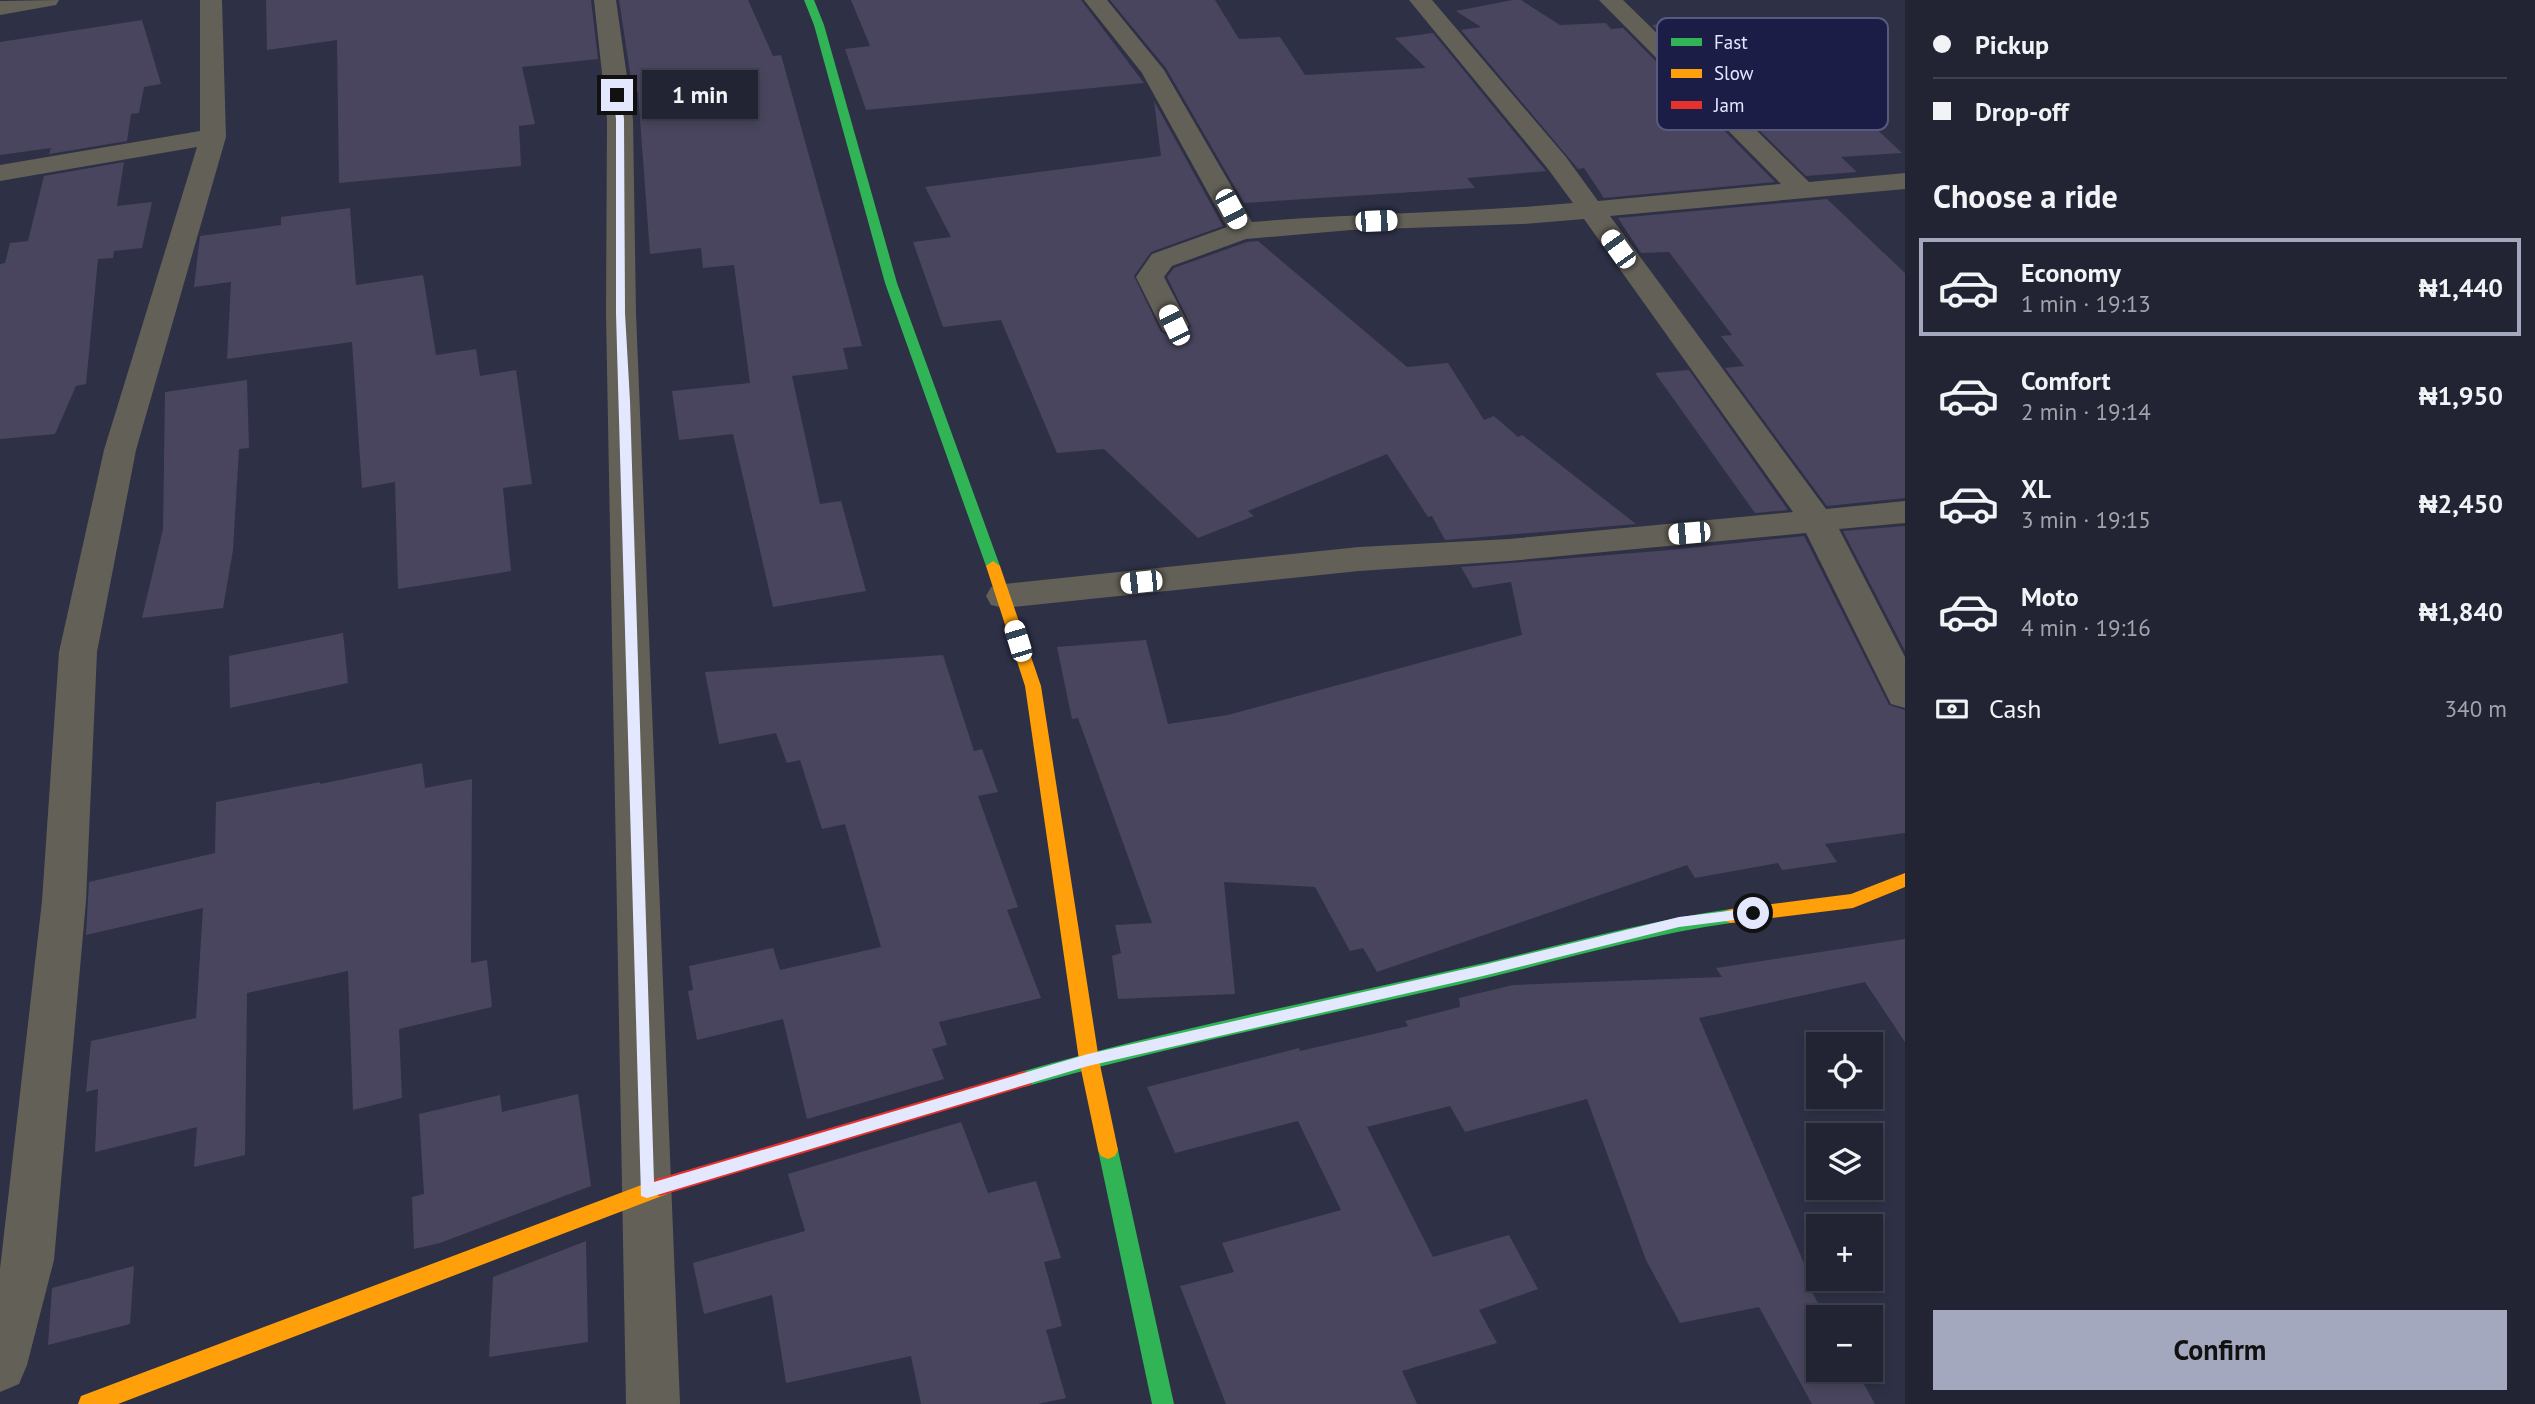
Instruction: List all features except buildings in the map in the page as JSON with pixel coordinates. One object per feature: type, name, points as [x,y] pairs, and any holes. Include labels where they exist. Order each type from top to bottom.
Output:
[{"type":"street","points":[[0,8],[48,0]]},
{"type":"street","points":[[0,1365],[28,1260],[64,901],[78,652],[120,450],[212,137],[211,0]]},
{"type":"street","points":[[605,0],[620,119],[621,313],[653,1404]]},
{"type":"street","points":[[809,0],[819,25],[891,284],[1004,596],[1032,686],[1088,1060],[1163,1404]]},
{"type":"street","points":[[1095,0],[1152,70],[1243,231]]},
{"type":"street","points":[[1420,0],[1557,163],[1818,520],[1905,694]]},
{"type":"street","points":[[1610,0],[1657,47]]},
{"type":"street","points":[[1741,130],[1801,190]]},
{"type":"street","points":[[0,173],[212,137]]},
{"type":"street","points":[[1174,325],[1150,277],[1162,260],[1243,231],[1351,222],[1523,216],[1905,181]]},
{"type":"street","points":[[1004,596],[1359,559],[1509,550],[1905,512]]},
{"type":"street","points":[[89,1404],[647,1191],[1088,1060],[1483,971],[1679,922],[1853,901],[1905,880]]},
{"type":"traffic: fast","points":[[809,0],[819,25],[891,283],[993,566]]},
{"type":"traffic: fast","points":[[1024,1079],[1185,1037],[1457,977],[1662,927],[1731,916]]},
{"type":"traffic: fast","points":[[1108,1150],[1163,1404]]},
{"type":"traffic: slow","points":[[993,566],[1033,686],[1089,1060],[1108,1150]]},
{"type":"traffic: slow","points":[[1731,916],[1853,901],[1905,880]]},
{"type":"traffic: slow","points":[[89,1404],[660,1187]]},
{"type":"traffic: jam","points":[[660,1187],[1024,1079]]},
{"type":"route","points":[[617,95],[620,119],[621,313],[647,1191],[1088,1060],[1483,971],[1679,922],[1753,913]]}]
